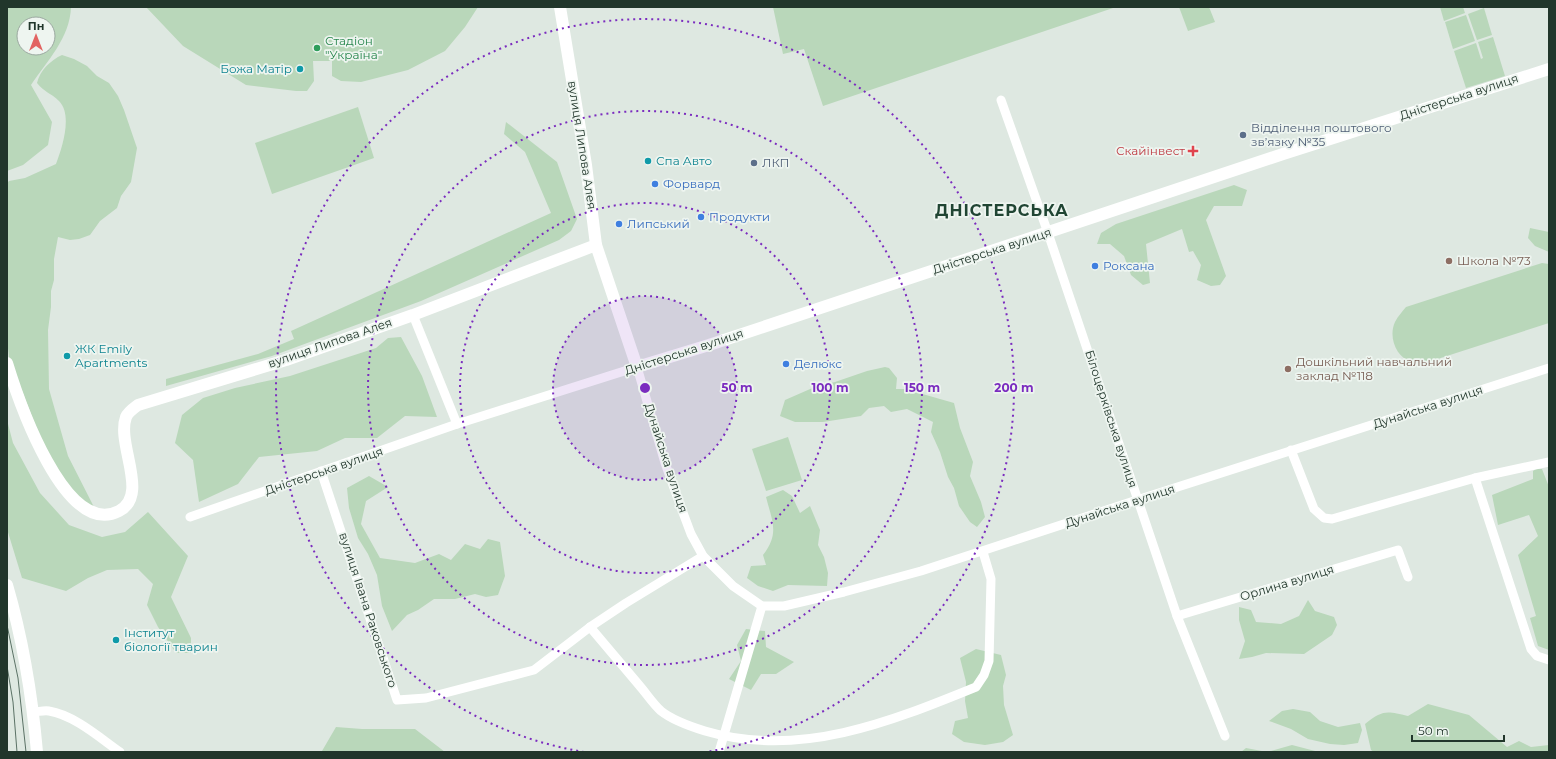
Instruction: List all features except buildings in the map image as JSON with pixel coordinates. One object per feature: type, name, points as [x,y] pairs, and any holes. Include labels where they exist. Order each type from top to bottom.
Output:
[{"type":"street","name":"вулиця Липова Алея","points":[[7,363],[18,398],[34,437],[54,473],[69,493],[82,506],[94,513],[111,515],[127,506],[132,496],[132,480],[123,431],[126,416],[138,404],[286,360],[413,315],[596,245],[586,165],[560,7]]},
{"type":"street","name":"Дністерська вулиця","points":[[190,517],[457,424],[709,345],[1282,154],[1549,69]]},
{"type":"street","name":"Білоцерківська вулиця","points":[[1001,100],[1048,233],[1177,616],[1225,736]]},
{"type":"street","name":"Дунайська вулиця","points":[[596,245],[637,367],[677,496],[691,534],[702,556],[733,586],[762,606],[784,606],[844,592],[921,571],[983,552],[1291,450],[1549,368]]},
{"type":"street","points":[[413,315],[457,424]]},
{"type":"street","points":[[1291,450],[1314,509],[1324,518],[1328,519],[1475,478],[1549,462]]},
{"type":"street","name":"вулиця Івана Раковського","points":[[321,471],[397,700],[426,698],[534,670],[590,628]]},
{"type":"street","points":[[1475,478],[1531,649],[1537,656],[1549,660]]},
{"type":"street","name":"Орлина вулиця","points":[[1177,616],[1398,550],[1408,577]]},
{"type":"street","points":[[702,556],[626,603],[590,628],[661,711],[691,727],[723,738],[783,744],[844,736],[889,722],[976,687],[984,675],[989,661],[991,579],[983,552]]},
{"type":"street","points":[[7,585],[22,641],[33,712],[37,752]]},
{"type":"street","points":[[719,752],[762,606]]},
{"type":"street","points":[[33,712],[48,711],[58,713],[74,720],[120,752]]},
{"type":"green space","points":[[7,7],[71,7],[67,29],[56,50],[56,16],[16,16],[16,56],[52,56],[31,85],[52,122],[48,145],[23,165],[7,171]]},
{"type":"green space","name":"Стадіон \"Україна\"","points":[[146,7],[478,7],[465,27],[445,51],[408,70],[361,82],[341,81],[332,76],[332,61],[313,61],[314,81],[307,91],[296,91],[246,85],[183,46]]},
{"type":"green space","points":[[773,7],[1116,7],[823,106],[804,49],[783,54]]},
{"type":"green space","points":[[1179,7],[1209,7],[1215,22],[1188,31]]},
{"type":"green space","points":[[1440,7],[1463,7],[1465,13],[1444,21]]},
{"type":"green space","points":[[1484,8],[1492,35],[1477,40],[1468,14]]},
{"type":"green space","points":[[1466,15],[1475,41],[1453,49],[1445,22]]},
{"type":"green space","points":[[1493,37],[1505,76],[1466,88],[1454,51],[1476,43],[1481,59],[1483,58],[1478,42]]},
{"type":"green space","points":[[62,55],[87,66],[97,76],[109,83],[118,96],[137,148],[131,182],[121,196],[117,208],[100,221],[90,235],[79,239],[70,240],[58,237],[54,259],[54,280],[51,291],[51,307],[48,330],[49,389],[68,456],[96,511],[88,508],[50,463],[9,357],[7,339],[7,183],[9,181],[25,178],[56,164],[65,132],[65,114],[59,101],[37,83],[38,78],[46,66]]},
{"type":"green space","points":[[358,107],[374,158],[272,194],[255,143]]},
{"type":"green space","points":[[506,122],[557,162],[577,219],[571,231],[559,240],[421,301],[272,356],[166,386],[166,379],[258,354],[294,339],[291,331],[551,213],[525,152],[504,134]]},
{"type":"green space","points":[[1234,185],[1247,190],[1242,206],[1214,206],[1206,220],[1226,276],[1220,285],[1211,286],[1197,280],[1201,265],[1193,251],[1189,252],[1182,229],[1146,244],[1150,283],[1143,285],[1131,275],[1124,256],[1110,244],[1097,244],[1101,233],[1116,224]]},
{"type":"green space","points":[[1530,228],[1549,232],[1549,252],[1535,246],[1528,238]]},
{"type":"green space","points":[[1542,263],[1549,264],[1549,323],[1422,364],[1415,364],[1407,360],[1398,352],[1393,340],[1393,328],[1396,320],[1406,307]]},
{"type":"green space","points":[[401,337],[422,376],[437,417],[405,416],[377,438],[345,438],[317,451],[259,457],[238,484],[199,502],[193,460],[175,443],[182,415],[203,398],[235,388],[290,376],[376,348],[388,338]]},
{"type":"green space","points":[[885,367],[889,368],[897,378],[896,389],[905,389],[954,403],[960,428],[973,462],[970,476],[981,502],[985,517],[977,527],[970,522],[959,506],[954,488],[948,477],[940,452],[931,432],[933,422],[907,409],[891,412],[884,406],[869,408],[861,416],[823,422],[795,422],[780,416],[785,400],[817,386]]},
{"type":"green space","points":[[7,420],[13,443],[40,493],[69,525],[102,537],[125,532],[148,512],[188,556],[171,597],[191,638],[191,653],[176,653],[158,627],[147,605],[153,584],[138,569],[107,570],[88,578],[66,591],[22,578],[7,529]]},
{"type":"green space","points":[[788,437],[802,480],[766,491],[752,449]]},
{"type":"green space","points":[[1536,469],[1542,469],[1549,487],[1549,650],[1538,646],[1530,618],[1536,616],[1518,555],[1538,536],[1529,515],[1498,525],[1492,495],[1533,479],[1533,471]]},
{"type":"green space","points":[[369,476],[388,487],[366,501],[361,524],[380,558],[415,563],[439,554],[451,560],[465,544],[480,549],[488,539],[500,542],[505,576],[498,595],[486,597],[475,594],[455,599],[434,599],[418,610],[407,615],[392,631],[382,606],[377,575],[368,554],[358,538],[349,508],[347,488]]},
{"type":"green space","points":[[783,490],[792,496],[800,513],[810,506],[820,530],[818,545],[824,557],[828,573],[827,586],[788,585],[773,591],[758,586],[747,578],[751,566],[766,565],[763,555],[771,540],[773,527],[766,497]]},
{"type":"green space","points":[[1308,600],[1315,611],[1334,617],[1337,625],[1332,635],[1304,654],[1266,653],[1239,659],[1245,641],[1239,620],[1239,607],[1251,610],[1256,622],[1281,624],[1299,616]]},
{"type":"green space","points":[[746,629],[765,631],[766,647],[794,662],[776,674],[761,674],[751,690],[729,679],[741,661],[737,645]]},
{"type":"green space","points":[[976,649],[1001,655],[1006,675],[1003,686],[1004,705],[1013,735],[1003,742],[985,745],[964,742],[952,734],[955,721],[968,718],[965,701],[966,682],[960,658]]},
{"type":"green space","points":[[1428,704],[1469,715],[1507,747],[1519,741],[1531,747],[1549,745],[1549,752],[1374,752],[1371,750],[1365,724],[1376,716],[1385,713],[1395,713],[1408,716]]},
{"type":"green space","points":[[1293,709],[1310,712],[1320,721],[1338,727],[1360,723],[1362,730],[1358,743],[1344,745],[1330,744],[1308,739],[1291,729],[1269,721],[1282,711]]},
{"type":"green space","points":[[336,727],[362,729],[415,729],[445,752],[315,752],[322,751]]},
{"type":"green space","points":[[1292,745],[1319,752],[1267,752]]},
{"type":"green space","points":[[1246,748],[1267,752],[1241,752]]},
{"type":"tram line","points":[[7,625],[18,678],[26,752]]},
{"type":"tram line","points":[[7,666],[13,702],[17,752]]},
{"type":"place","name":"Стадіон \"Україна\"","points":[[317,48]]},
{"type":"place","name":"Божа Матір","points":[[300,69]]},
{"type":"place","name":"Відділення поштового зв’язку №35","points":[[1243,135]]},
{"type":"place","name":"Скайінвест","points":[[1193,151]]},
{"type":"place","name":"Спа Авто","points":[[648,161]]},
{"type":"place","name":"ЛКП","points":[[754,163]]},
{"type":"place","name":"Форвард","points":[[655,184]]},
{"type":"place","name":"Продукти","points":[[701,217]]},
{"type":"place","name":"Липський","points":[[619,224]]},
{"type":"place","name":"Школа №73","points":[[1449,261]]},
{"type":"place","name":"Роксана","points":[[1095,266]]},
{"type":"place","name":"ЖК Emily Apartments","points":[[67,356]]},
{"type":"place","name":"Делюкс","points":[[786,364]]},
{"type":"place","name":"Дошкільний навчальний заклад №118","points":[[1288,369]]},
{"type":"place","name":"Інститут біології тварин","points":[[116,640]]},
{"type":"district","name":"ДНІСТЕРСЬКА","points":[[1002,210]]}]
